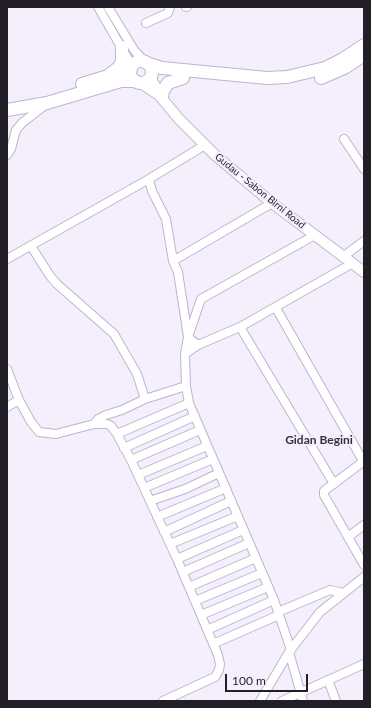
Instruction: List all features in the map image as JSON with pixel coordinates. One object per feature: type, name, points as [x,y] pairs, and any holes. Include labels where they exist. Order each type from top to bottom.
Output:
[{"type":"highway","points":[[7,102],[40,97],[132,68],[139,62],[162,68],[266,78],[287,77],[325,68],[343,59],[364,45]]},
{"type":"highway","points":[[102,78],[114,71],[120,65],[123,59],[122,47]]},
{"type":"highway","points":[[7,110],[47,104],[116,82],[145,79],[183,78],[261,85],[284,85],[306,82],[346,67],[364,55]]},
{"type":"highway","points":[[145,79],[151,67],[146,63]]},
{"type":"highway","points":[[132,68],[132,77],[145,79]]},
{"type":"highway","points":[[163,99],[163,91],[168,83],[183,78]]},
{"type":"main road","name":"Gudau - Sabon Birni Road","points":[[145,79],[179,119],[205,145],[272,203],[364,272]]},
{"type":"street","points":[[98,7],[122,47],[132,68]]},
{"type":"street","points":[[108,7],[134,50],[146,63]]},
{"type":"street","points":[[146,23],[168,13],[170,7]]},
{"type":"street","points":[[7,155],[11,149],[16,130],[22,123],[47,104]]},
{"type":"street","points":[[344,139],[364,169]]},
{"type":"street","points":[[7,259],[149,179],[205,145]]},
{"type":"street","points":[[149,179],[152,191],[166,219],[173,261],[178,272],[188,337],[198,345]]},
{"type":"street","points":[[173,261],[272,203]]},
{"type":"street","points":[[303,701],[279,613],[189,403],[186,386],[185,354],[188,337],[201,299],[315,235]]},
{"type":"street","points":[[344,256],[364,241]]},
{"type":"street","points":[[32,246],[50,276],[57,284],[114,334],[137,374],[145,399]]},
{"type":"street","points":[[185,354],[198,345],[240,327],[276,308],[353,263]]},
{"type":"street","points":[[276,308],[364,461],[324,491],[324,495],[364,565]]},
{"type":"street","points":[[240,327],[334,484]]},
{"type":"street","points":[[7,369],[19,400],[34,427],[45,434],[56,434],[94,424],[107,424],[111,426],[117,434],[131,460],[183,572],[220,664],[219,670],[215,677],[163,701]]},
{"type":"street","points":[[94,424],[98,419],[106,415],[122,410],[145,399],[186,386]]},
{"type":"street","points":[[7,407],[19,400]]},
{"type":"street","points":[[117,434],[189,403]]},
{"type":"street","points":[[124,448],[195,416]]},
{"type":"street","points":[[131,460],[200,430]]},
{"type":"street","points":[[138,475],[207,446]]},
{"type":"street","points":[[144,488],[213,459]]},
{"type":"street","points":[[150,501],[185,489],[219,473]]},
{"type":"street","points":[[157,517],[226,488]]},
{"type":"street","points":[[164,532],[231,501]]},
{"type":"street","points":[[170,544],[238,516]]},
{"type":"street","points":[[348,538],[364,525]]},
{"type":"street","points":[[177,559],[243,530]]},
{"type":"street","points":[[183,572],[249,543]]},
{"type":"street","points":[[189,587],[256,558]]},
{"type":"street","points":[[195,600],[262,573]]},
{"type":"street","points":[[260,701],[290,651],[320,612],[364,577]]},
{"type":"street","points":[[201,615],[268,587]]},
{"type":"street","points":[[213,644],[330,590],[343,593]]},
{"type":"street","points":[[207,630],[274,600]]},
{"type":"street","points":[[282,701],[364,664]]},
{"type":"street","points":[[328,680],[336,701]]},
{"type":"district","name":"Gidan Begini","points":[[319,440]]}]
